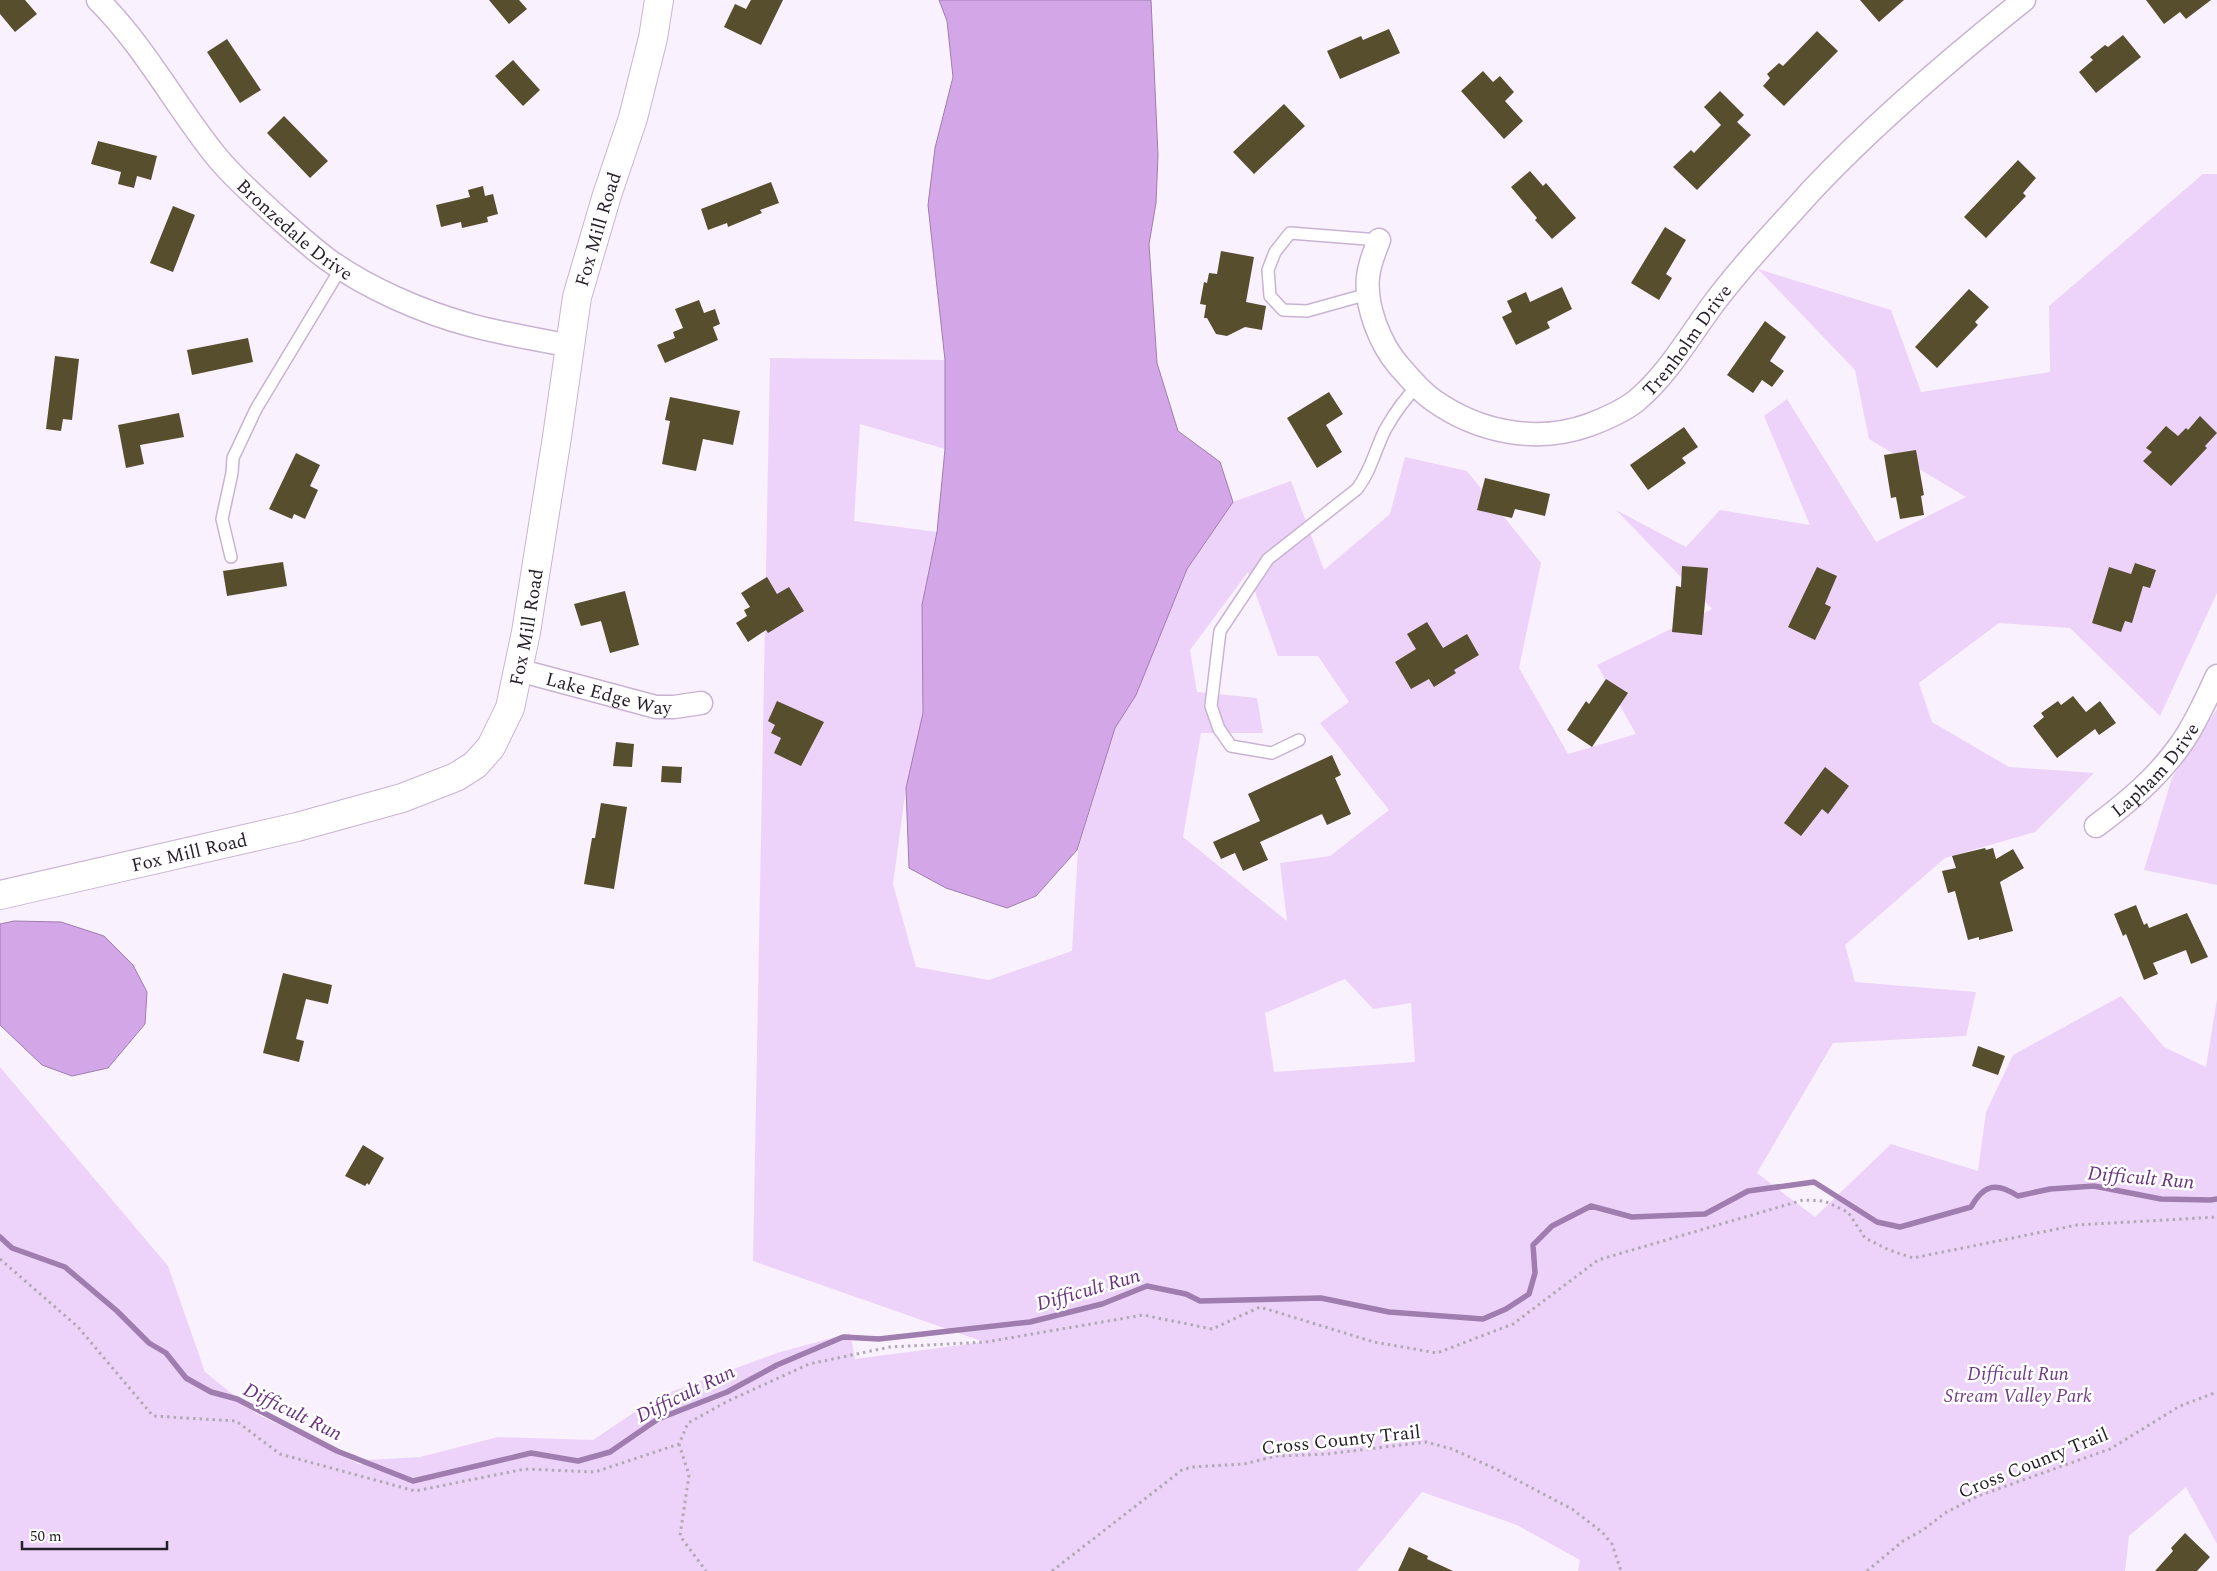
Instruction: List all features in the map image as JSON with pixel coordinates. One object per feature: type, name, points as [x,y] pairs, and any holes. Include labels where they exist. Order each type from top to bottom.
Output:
[{"type":"main road","name":"Fox Mill Road","points":[[0,895],[308,824],[402,798],[456,777],[475,765],[493,745],[510,708],[533,593],[577,297],[607,195],[633,118],[653,38],[660,0]]},
{"type":"street","name":"Bronzedale Drive","points":[[98,0],[148,58],[201,137],[232,175],[303,240],[341,268],[413,305],[443,317],[472,326],[570,346]]},
{"type":"street","name":"Trenholm Drive","points":[[1379,240],[1368,276],[1368,294],[1380,335],[1396,362],[1417,387],[1433,400],[1462,418],[1494,430],[1528,435],[1544,435],[1576,430],[1606,419],[1633,403],[1664,373],[1737,274],[1814,189],[1888,116],[1961,50],[2024,0]]},
{"type":"street","name":"Lake Edge Way","points":[[518,670],[656,707],[674,707],[701,703]]},
{"type":"street","name":"Lapham Drive","points":[[2096,826],[2134,797],[2162,769],[2186,737],[2217,676]]},
{"type":"lane","points":[[1368,294],[1308,311],[1283,310],[1270,296],[1268,270],[1275,252],[1290,233],[1379,240]]},
{"type":"lane","points":[[231,557],[222,519],[232,473],[233,458],[256,409],[341,268]]},
{"type":"lane","points":[[1299,740],[1272,753],[1231,746],[1219,729],[1211,706],[1220,631],[1268,559],[1357,489],[1366,478],[1385,430],[1404,399],[1417,387]]},
{"type":"path","points":[[706,1571],[680,1536],[689,1475],[679,1444],[688,1423],[728,1401],[809,1364],[890,1347],[986,1342],[1143,1316],[1212,1329],[1260,1307],[1374,1342],[1437,1353],[1513,1324],[1598,1260],[1804,1200],[1824,1201],[1848,1212],[1865,1238],[1889,1250],[1913,1258],[2077,1225],[2217,1217]]},
{"type":"path","points":[[0,1259],[78,1327],[153,1416],[236,1421],[280,1454],[415,1491],[525,1469],[595,1472],[679,1444]]},
{"type":"path","name":"Cross County Trail","points":[[1868,1571],[1903,1542],[1945,1513],[1978,1496],[2110,1449],[2180,1406],[2217,1392]]},
{"type":"path","name":"Cross County Trail","points":[[1052,1571],[1182,1470],[1192,1467],[1244,1464],[1276,1456],[1327,1454],[1426,1442],[1452,1449],[1498,1470],[1572,1509],[1602,1532],[1612,1544],[1622,1571]]},
{"type":"green space","name":"Difficult Run Stream Valley Park","points":[[2203,174],[2217,174],[2217,593],[2160,716],[2070,628],[1999,623],[1919,683],[1932,722],[2009,767],[2094,773],[2035,832],[1945,858],[1845,945],[1855,982],[1976,992],[1966,1036],[1833,1043],[1757,1173],[1815,1217],[1891,1144],[1978,1171],[1986,1112],[2013,1055],[2121,996],[2164,1047],[2206,1067],[2217,999],[2217,1544],[2186,1487],[2129,1536],[2125,1571],[1578,1571],[1580,1560],[1517,1525],[1422,1492],[1357,1571],[0,1571],[0,1067],[168,1266],[205,1372],[257,1414],[361,1465],[367,1460],[420,1457],[498,1437],[593,1440],[657,1397],[777,1353],[850,1333],[855,1359],[984,1342],[753,1261],[770,358],[945,360],[945,449],[860,424],[854,521],[937,532],[922,605],[923,713],[906,788],[893,884],[916,967],[989,980],[1072,951],[1078,850],[1115,728],[1136,695],[1187,569],[1233,502],[1291,481],[1324,570],[1390,514],[1405,457],[1467,471],[1541,563],[1519,668],[1568,754],[1636,734],[1597,665],[1712,609],[1616,510],[1686,547],[1720,510],[1810,525],[1764,416],[1787,399],[1876,542],[1966,497],[1869,439],[1855,370],[1758,269],[1891,310],[1921,392],[2050,372],[2049,306]],"holes":[[[1248,572],[1278,656],[1318,656],[1349,702],[1320,723],[1389,810],[1330,856],[1280,863],[1287,921],[1183,837],[1201,733],[1263,733],[1257,698],[1197,692],[1190,650]],[[1345,979],[1373,1009],[1411,1003],[1415,1062],[1274,1072],[1265,1013]]]},
{"type":"green space","points":[[2217,709],[2217,885],[2144,870],[2172,778]]},
{"type":"shaded area","points":[[939,0],[1151,0],[1158,155],[1156,203],[1149,244],[1157,363],[1178,431],[1220,462],[1233,502],[1187,569],[1136,695],[1115,728],[1077,850],[1036,896],[1007,908],[946,888],[909,868],[906,788],[923,713],[922,605],[937,532],[945,449],[945,360],[928,205],[935,148],[953,77],[947,21]]},
{"type":"shaded area","points":[[14,921],[61,922],[104,936],[133,965],[147,992],[145,1024],[108,1068],[72,1076],[42,1065],[0,1025],[0,924]]},
{"type":"building","points":[[0,0],[25,0],[37,14],[15,32],[0,14]]},
{"type":"building","points":[[489,0],[519,0],[527,9],[509,24]]},
{"type":"building","points":[[751,0],[783,0],[761,45],[724,27],[735,4],[746,9]]},
{"type":"building","points":[[1860,0],[1904,0],[1879,22]]},
{"type":"building","points":[[2146,0],[2211,0],[2186,19],[2180,12],[2164,24]]},
{"type":"building","points":[[1389,29],[1400,53],[1340,79],[1327,51],[1361,36],[1363,40]]},
{"type":"building","points":[[1817,31],[1838,51],[1784,106],[1763,86],[1770,78],[1767,74],[1779,63],[1783,66]]},
{"type":"building","points":[[2123,35],[2141,57],[2096,93],[2079,72],[2093,60],[2090,57],[2105,45],[2108,47]]},
{"type":"building","points":[[227,39],[261,90],[240,103],[207,52]]},
{"type":"building","points":[[513,60],[540,90],[523,106],[495,76]]},
{"type":"building","points":[[1483,71],[1493,82],[1500,76],[1514,92],[1505,101],[1523,121],[1504,139],[1461,91]]},
{"type":"building","points":[[1720,91],[1744,115],[1737,122],[1751,135],[1697,190],[1673,167],[1691,150],[1694,153],[1721,125],[1704,107]]},
{"type":"building","points":[[1284,104],[1305,126],[1254,174],[1233,152]]},
{"type":"building","points":[[284,116],[328,161],[310,178],[267,133]]},
{"type":"building","points":[[98,141],[157,156],[151,180],[137,176],[134,188],[118,184],[121,172],[91,164]]},
{"type":"building","points":[[2018,160],[2036,178],[2023,193],[2026,196],[1986,238],[1964,217]]},
{"type":"building","points":[[1530,171],[1543,186],[1546,183],[1576,218],[1552,239],[1535,220],[1537,218],[1511,187]]},
{"type":"building","points":[[771,182],[779,203],[760,210],[762,213],[728,227],[727,223],[708,230],[701,209]]},
{"type":"building","points":[[483,186],[485,196],[493,194],[498,214],[487,217],[488,222],[462,228],[461,222],[441,227],[436,205],[470,197],[468,190]]},
{"type":"building","points":[[173,206],[195,215],[173,272],[150,263]]},
{"type":"building","points":[[1665,227],[1686,240],[1666,274],[1672,278],[1659,300],[1631,283]]},
{"type":"building","points":[[1221,251],[1254,257],[1246,302],[1266,306],[1262,330],[1245,327],[1227,336],[1216,334],[1207,318],[1204,318],[1206,305],[1200,304],[1204,282],[1207,283],[1209,273],[1217,274]]},
{"type":"building","points":[[1562,287],[1572,309],[1547,322],[1550,328],[1516,345],[1502,317],[1512,312],[1507,301],[1526,292],[1530,302]]},
{"type":"building","points":[[1969,289],[1989,307],[1975,322],[1978,325],[1937,368],[1915,347]]},
{"type":"building","points":[[699,300],[704,313],[715,309],[720,324],[713,327],[718,340],[665,363],[657,345],[675,338],[673,332],[683,328],[675,309]]},
{"type":"building","points":[[1765,321],[1786,337],[1770,361],[1784,371],[1772,387],[1762,380],[1753,393],[1727,375]]},
{"type":"building","points":[[248,338],[253,362],[192,375],[187,350]]},
{"type":"building","points":[[55,356],[79,359],[72,420],[63,419],[61,431],[46,429]]},
{"type":"building","points":[[1329,392],[1343,414],[1326,425],[1342,452],[1317,468],[1287,418]]},
{"type":"building","points":[[670,397],[740,411],[733,445],[703,439],[696,471],[662,464],[670,421],[665,420]]},
{"type":"building","points":[[179,413],[184,437],[140,445],[144,464],[126,468],[118,425]]},
{"type":"building","points":[[2200,416],[2217,433],[2205,446],[2207,448],[2171,486],[2143,461],[2152,452],[2146,448],[2166,426],[2178,436],[2186,428],[2188,430]]},
{"type":"building","points":[[1684,427],[1698,447],[1682,458],[1686,463],[1648,490],[1630,465]]},
{"type":"building","points":[[1916,450],[1924,495],[1921,496],[1924,515],[1900,519],[1896,497],[1891,498],[1884,455]]},
{"type":"building","points":[[296,453],[320,465],[310,486],[318,490],[305,519],[294,514],[292,519],[269,509]]},
{"type":"building","points":[[1485,478],[1550,494],[1545,516],[1515,509],[1512,518],[1477,510]]},
{"type":"building","points":[[283,562],[287,586],[227,596],[223,571]]},
{"type":"building","points":[[2135,563],[2156,570],[2150,588],[2143,586],[2132,623],[2125,621],[2121,632],[2092,623],[2109,567],[2131,574]]},
{"type":"building","points":[[1682,566],[1708,568],[1702,635],[1672,632],[1676,586],[1681,587]]},
{"type":"building","points":[[1817,567],[1837,576],[1825,604],[1831,607],[1815,640],[1788,627]]},
{"type":"building","points":[[767,577],[777,594],[789,587],[804,611],[768,633],[766,630],[748,642],[736,623],[747,616],[744,610],[750,607],[741,593]]},
{"type":"building","points":[[625,591],[639,645],[610,653],[601,621],[581,626],[574,604]]},
{"type":"building","points":[[1427,622],[1443,648],[1467,634],[1479,655],[1454,670],[1456,673],[1434,687],[1429,679],[1411,689],[1395,662],[1416,649],[1407,634]]},
{"type":"building","points":[[1606,679],[1628,693],[1592,747],[1567,730],[1586,701],[1589,704]]},
{"type":"building","points":[[2073,696],[2086,712],[2100,701],[2116,723],[2099,735],[2095,729],[2057,758],[2033,726],[2044,717],[2041,713],[2058,701],[2061,705]]},
{"type":"building","points":[[777,701],[824,722],[801,766],[774,753],[781,738],[771,733],[775,725],[768,721]]},
{"type":"building","points":[[616,742],[634,744],[632,767],[613,766]]},
{"type":"building","points":[[1332,755],[1341,775],[1335,778],[1351,814],[1327,825],[1322,814],[1260,842],[1268,860],[1243,871],[1235,853],[1221,859],[1213,842],[1260,821],[1248,794]]},
{"type":"building","points":[[662,766],[682,767],[681,783],[661,782]]},
{"type":"building","points":[[1825,767],[1849,786],[1828,814],[1822,809],[1801,836],[1784,823]]},
{"type":"building","points":[[601,803],[627,807],[614,889],[584,884],[592,838],[595,838]]},
{"type":"building","points":[[1985,848],[1986,850],[1993,848],[1996,859],[2013,849],[2024,868],[2000,882],[2013,931],[1979,940],[1979,937],[1968,940],[1955,891],[1948,893],[1942,871],[1956,868],[1952,856]]},
{"type":"building","points":[[2136,905],[2144,925],[2147,923],[2149,928],[2187,913],[2208,957],[2191,964],[2186,950],[2153,963],[2158,974],[2144,980],[2126,934],[2123,936],[2114,914]]},
{"type":"building","points":[[283,973],[332,985],[328,1004],[306,999],[296,1039],[304,1041],[299,1062],[263,1053]]},
{"type":"building","points":[[1978,1046],[2005,1056],[1998,1075],[1972,1066]]},
{"type":"building","points":[[363,1145],[384,1158],[369,1185],[367,1183],[365,1186],[345,1176]]},
{"type":"building","points":[[2185,1533],[2210,1557],[2197,1571],[2155,1571],[2173,1551],[2171,1548]]},
{"type":"building","points":[[1409,1547],[1428,1556],[1427,1559],[1453,1571],[1398,1571]]},
{"type":"waterway","name":"Difficult Run","points":[[0,1237],[12,1248],[65,1267],[117,1311],[149,1343],[166,1353],[186,1378],[211,1392],[237,1399],[337,1451],[413,1481],[531,1453],[578,1461],[610,1452],[658,1419],[727,1392],[777,1365],[843,1337],[879,1339],[1030,1322],[1102,1304],[1147,1286],[1186,1294],[1200,1301],[1321,1298],[1389,1312],[1483,1319],[1506,1309],[1529,1294],[1535,1273],[1533,1245],[1552,1226],[1591,1206],[1632,1217],[1705,1214],[1748,1191],[1814,1182],[1877,1222],[1900,1227],[1971,1207],[1976,1199],[1986,1190],[1997,1187],[2018,1196],[2050,1189],[2094,1186],[2161,1199],[2217,1199]]}]
